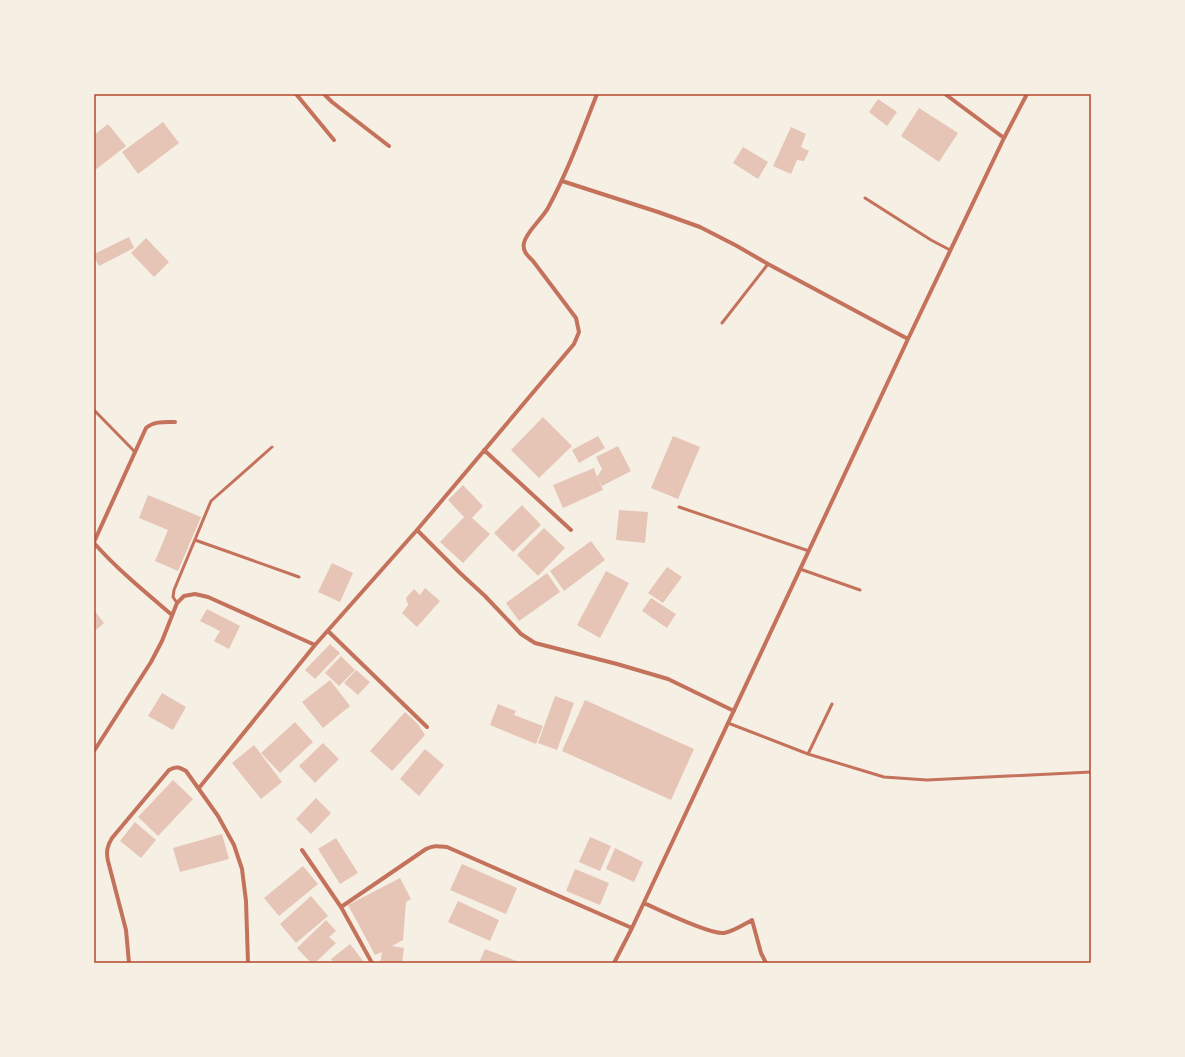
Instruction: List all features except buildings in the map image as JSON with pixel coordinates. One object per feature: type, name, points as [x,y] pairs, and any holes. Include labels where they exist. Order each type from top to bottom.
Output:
[{"type":"street","points":[[296,94],[334,140]]},
{"type":"street","points":[[324,94],[332,102],[389,146]]},
{"type":"street","points":[[199,788],[316,645],[417,530],[574,344],[579,332],[576,318],[525,252],[523,244],[526,236],[547,209],[562,181],[597,94]]},
{"type":"street","points":[[945,94],[1004,138]]},
{"type":"street","points":[[614,963],[644,903],[950,250],[1027,94]]},
{"type":"street","points":[[562,181],[700,227],[908,339]]},
{"type":"street","points":[[172,615],[132,582],[94,543],[146,428],[150,424],[175,422]]},
{"type":"street","points":[[484,450],[571,530]]},
{"type":"street","points":[[417,530],[485,596],[521,634],[535,643],[668,679],[734,710]]},
{"type":"street","points":[[94,751],[151,662],[162,641],[177,603],[184,596],[195,594],[208,598],[316,645]]},
{"type":"street","points":[[328,631],[427,726]]},
{"type":"street","points":[[129,963],[126,930],[106,853],[108,844],[169,770],[175,767],[186,771],[199,788],[218,816],[234,845],[242,869],[246,901],[248,963]]},
{"type":"street","points":[[341,907],[433,845],[447,847],[632,928]]},
{"type":"street","points":[[302,850],[341,907],[372,963]]},
{"type":"street","points":[[644,903],[710,932],[722,933],[733,930],[752,920],[761,953],[766,963]]},
{"type":"lane","points":[[865,198],[931,240],[950,250]]},
{"type":"lane","points":[[722,323],[768,264]]},
{"type":"lane","points":[[94,410],[135,452]]},
{"type":"lane","points":[[177,603],[173,597],[174,590],[211,501],[272,447]]},
{"type":"lane","points":[[679,507],[809,551]]},
{"type":"lane","points":[[195,540],[300,577]]},
{"type":"lane","points":[[800,569],[860,590]]},
{"type":"lane","points":[[808,754],[832,704]]},
{"type":"lane","points":[[728,723],[808,754],[884,776],[927,780],[1091,772]]}]
